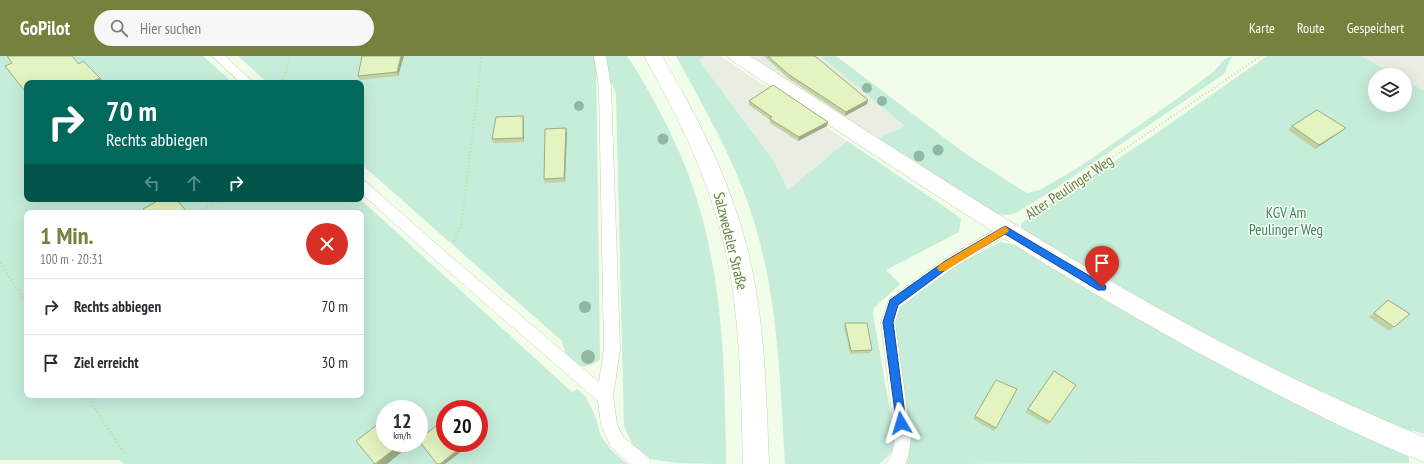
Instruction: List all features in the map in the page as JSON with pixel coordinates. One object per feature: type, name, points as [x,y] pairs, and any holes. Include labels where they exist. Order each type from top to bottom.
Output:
[{"type":"street","name":"Salzwedeler Straße","points":[[653,56],[694,129],[719,188],[730,223],[738,256],[748,317],[755,452]]},
{"type":"street","points":[[737,56],[865,141],[1089,280],[1178,331],[1334,411],[1424,450]]},
{"type":"lane","points":[[218,56],[245,80]]},
{"type":"lane","points":[[600,56],[604,87],[611,341],[605,397],[609,425],[617,442],[644,464]]},
{"type":"lane","points":[[364,188],[445,260],[605,397]]},
{"type":"lane","points":[[894,464],[900,457],[903,438],[888,322],[894,302],[948,264],[1005,229]]},
{"type":"path","points":[[283,80],[290,56]]},
{"type":"path","points":[[445,260],[460,226],[482,56]]},
{"type":"path","name":"Alter Peulinger Weg","points":[[1005,229],[1133,145],[1261,56]]},
{"type":"path","points":[[203,210],[217,202]]},
{"type":"path","points":[[0,263],[24,299]]},
{"type":"path","points":[[88,398],[124,453]]},
{"type":"shaded area","points":[[706,56],[720,56],[847,141],[788,190],[773,160],[699,60]]},
{"type":"shaded area","points":[[750,56],[821,56],[906,126],[877,139]]},
{"type":"shaded area","points":[[1361,56],[1424,56],[1424,91],[1412,84],[1412,68],[1383,68]]},
{"type":"green space","points":[[0,56],[203,56],[230,80],[24,80],[24,202],[363,202],[572,392],[577,389],[586,397],[596,418],[600,434],[611,450],[627,464],[124,464],[119,460],[0,460]]},
{"type":"green space","points":[[238,56],[596,56],[600,360],[587,366],[578,366],[570,361],[562,341],[364,167],[364,80],[265,80]]},
{"type":"green space","points":[[605,56],[627,56],[632,63],[670,131],[694,191],[705,229],[719,306],[724,385],[726,464],[669,462],[648,458],[641,455],[636,449],[624,426],[616,95],[613,85],[607,82]]},
{"type":"green space","points":[[676,56],[706,56],[699,60],[773,160],[788,190],[847,141],[961,218],[959,232],[886,270],[900,284],[874,308],[873,314],[892,422],[893,440],[898,441],[890,454],[879,464],[785,464],[776,335],[767,271],[759,240],[750,209],[735,169]]},
{"type":"green space","points":[[821,56],[836,56],[966,154],[1028,193],[1040,190],[1081,166],[1181,96],[1213,72],[1225,59],[1233,56],[1224,74],[1055,189],[1014,214],[1004,215],[989,211],[877,139],[905,126]]},
{"type":"green space","name":"KGV Am Peulinger Weg","points":[[1267,56],[1361,56],[1383,68],[1368,68],[1368,112],[1412,112],[1412,84],[1424,91],[1424,434],[1411,430],[1410,436],[1185,328],[1021,229],[1021,224],[1024,221],[1151,137]]},
{"type":"green space","points":[[1001,242],[1017,246],[1164,331],[1409,457],[1409,463],[907,464],[908,449],[891,323],[894,313],[901,304],[927,285],[961,263]]},
{"type":"building","points":[[7,56],[72,56],[79,64],[83,61],[100,78],[95,80],[24,80],[24,90],[5,66],[12,63]]},
{"type":"building","points":[[362,56],[401,56],[397,72],[358,76]]},
{"type":"building","points":[[768,56],[815,56],[868,100],[846,112],[788,74]]},
{"type":"building","points":[[773,85],[828,122],[799,137],[770,119],[772,117],[749,101]]},
{"type":"building","points":[[1317,110],[1346,128],[1319,145],[1292,126]]},
{"type":"building","points":[[523,116],[523,138],[492,139],[496,117]]},
{"type":"building","points":[[566,128],[564,178],[544,179],[545,129]]},
{"type":"building","points":[[156,202],[179,202],[185,210],[144,210],[143,209]]},
{"type":"building","points":[[1388,300],[1410,314],[1394,327],[1374,313]]},
{"type":"building","points":[[845,323],[867,323],[872,350],[851,351]]},
{"type":"building","points":[[1054,371],[1076,385],[1050,422],[1028,409]]},
{"type":"building","points":[[996,380],[1017,389],[996,428],[975,416]]},
{"type":"building","points":[[376,426],[376,452],[390,452],[375,464],[356,441]]},
{"type":"building","points":[[436,426],[436,452],[455,452],[440,464],[437,464],[428,452],[428,432]]},
{"type":"slow traffic","points":[[942,268],[1005,230]]},
{"type":"route","points":[[901,423],[888,322],[894,302],[948,264],[1005,229],[1102,287]]}]
